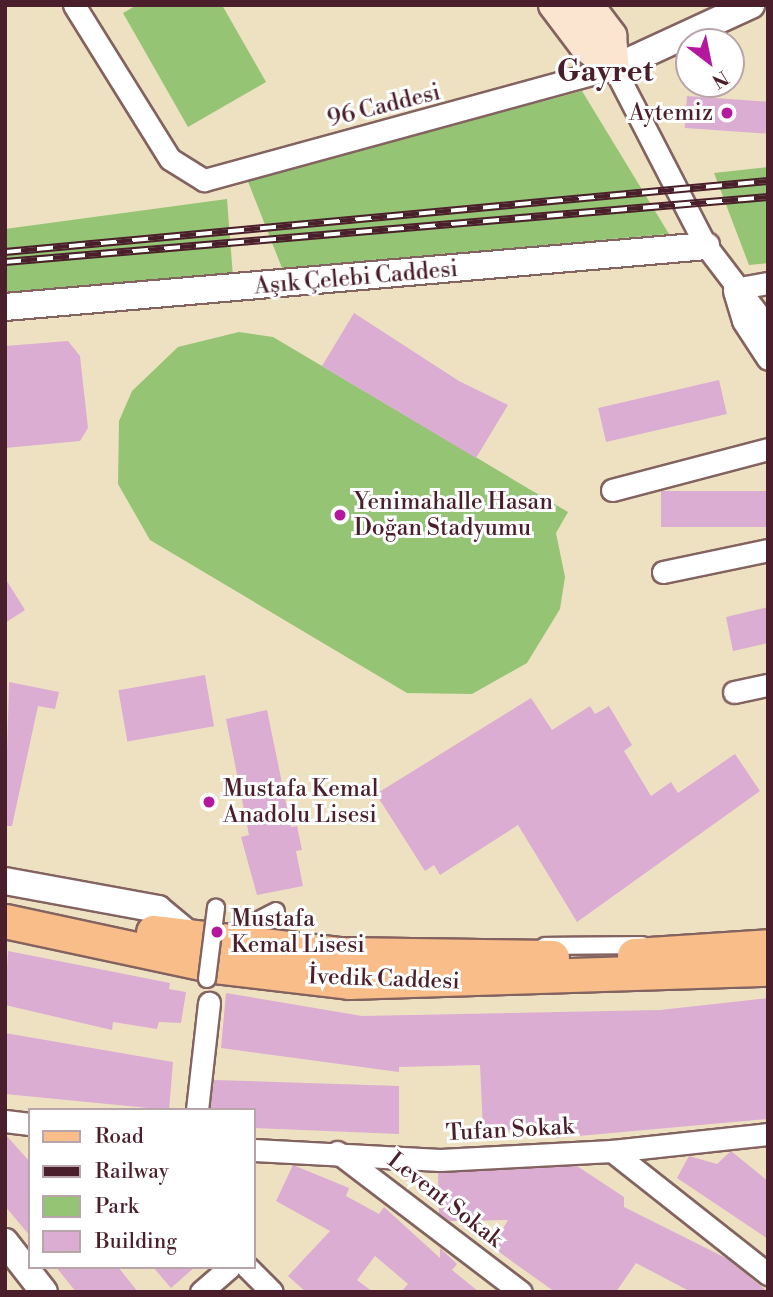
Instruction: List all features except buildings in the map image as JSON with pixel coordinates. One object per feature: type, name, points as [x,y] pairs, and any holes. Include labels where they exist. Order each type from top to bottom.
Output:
[{"type":"main road","points":[[554,5],[585,46],[614,68]]},
{"type":"main road","points":[[588,5],[611,36],[614,68]]},
{"type":"main road","name":"İvedik Caddesi","points":[[5,897],[194,939],[420,958],[768,946]]},
{"type":"main road","name":"İvedik Caddesi","points":[[5,921],[215,966],[349,982],[768,969]]},
{"type":"street","name":"96 Caddesi","points":[[74,5],[170,159],[204,180],[614,68]]},
{"type":"street","points":[[751,5],[614,68],[706,246],[734,289],[768,327]]},
{"type":"street","name":"Aşık Çelebi Caddesi","points":[[5,307],[706,246]]},
{"type":"street","points":[[734,289],[768,283]]},
{"type":"street","points":[[734,289],[743,321],[768,359]]},
{"type":"street","points":[[611,489],[768,449]]},
{"type":"street","points":[[663,572],[768,550]]},
{"type":"street","points":[[734,692],[768,685]]},
{"type":"street","points":[[5,881],[159,909],[194,939]]},
{"type":"street","points":[[207,979],[216,908]]},
{"type":"street","points":[[276,911],[236,932],[510,947],[628,946],[768,934]]},
{"type":"street","points":[[197,1108],[209,1003]]},
{"type":"street","points":[[5,1121],[28,1124]]},
{"type":"street","name":"Tufan Sokak","points":[[256,1150],[335,1151],[440,1160],[612,1151],[768,1134]]},
{"type":"street","name":"Levent Sokak","points":[[335,1151],[522,1292]]},
{"type":"street","points":[[612,1151],[768,1273]]},
{"type":"street","points":[[5,1242],[44,1292]]},
{"type":"street","points":[[201,1292],[228,1269]]},
{"type":"street","points":[[249,1269],[272,1292]]},
{"type":"green space","points":[[137,5],[222,5],[266,82],[188,127],[123,13]]},
{"type":"green space","points":[[582,91],[669,234],[282,268],[247,179]]},
{"type":"green space","points":[[768,167],[768,263],[749,265],[714,173]]},
{"type":"green space","points":[[227,199],[233,277],[5,294],[5,229]]},
{"type":"green space","name":"Yenimahalle Hasan Doğan Stadyumu","points":[[239,332],[273,337],[568,512],[556,533],[565,577],[560,609],[527,663],[472,694],[407,693],[150,540],[118,484],[119,421],[132,391],[178,347]]},
{"type":"railway","points":[[5,252],[768,181]]},
{"type":"railway","points":[[5,262],[768,197]]},
{"type":"place","name":"Aytemiz","points":[[727,113]]},
{"type":"place","name":"Yenimahalle Hasan Doğan Stadyumu","points":[[340,515]]},
{"type":"place","name":"Mustafa Kemal Anadolu Lisesi","points":[[209,802]]},
{"type":"place","name":"Mustafa Kemal Lisesi","points":[[217,932]]},
{"type":"district","name":"Gayret","points":[[605,72]]}]
